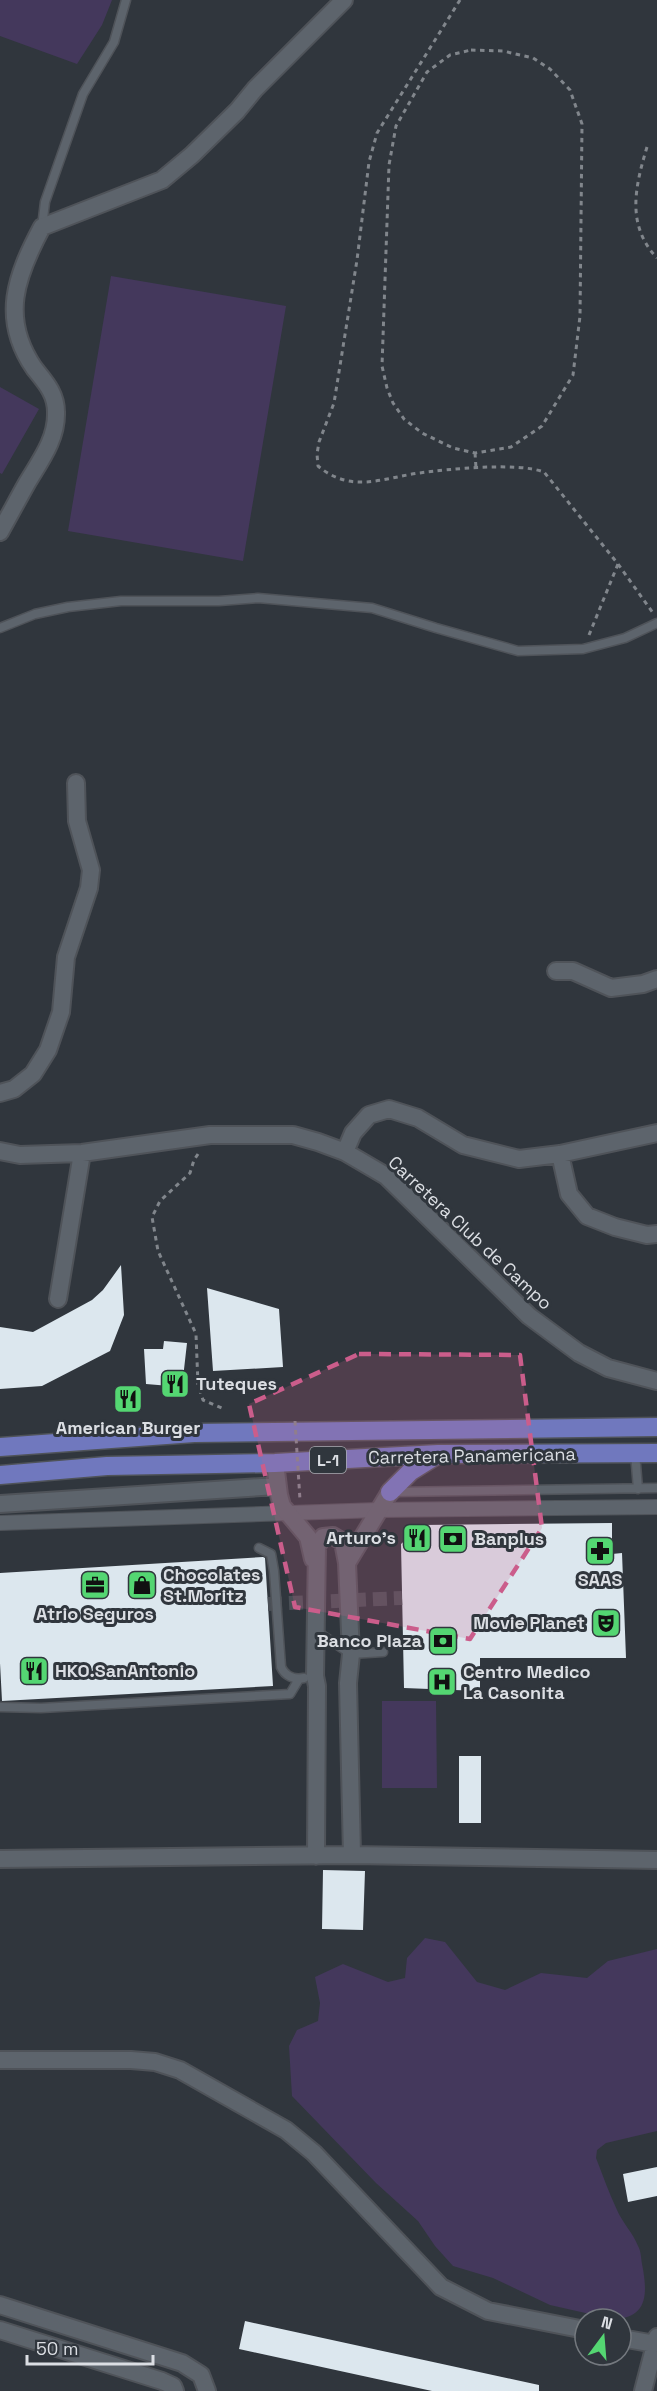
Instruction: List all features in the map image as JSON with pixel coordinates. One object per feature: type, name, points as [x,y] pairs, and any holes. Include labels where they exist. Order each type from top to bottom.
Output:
[{"type":"main road","name":"Carretera Panamericana","points":[[0,1447],[194,1433],[657,1427]]},
{"type":"main road","name":"Carretera Panamericana","points":[[0,1475],[107,1466],[275,1462],[438,1454],[657,1453]]},
{"type":"main road","points":[[390,1492],[411,1471],[438,1454]]},
{"type":"street","points":[[0,532],[50,447],[56,412],[52,391],[20,347],[13,323],[21,266],[42,227],[162,180],[230,118],[255,89],[344,0]]},
{"type":"street","points":[[0,1093],[14,1089],[33,1074],[48,1050],[62,1012],[66,957],[89,888],[91,870],[77,821],[76,783]]},
{"type":"street","points":[[556,971],[573,971],[611,988],[643,984],[657,979]]},
{"type":"street","points":[[345,1152],[353,1133],[369,1115],[389,1109],[418,1118],[463,1145],[519,1159],[560,1154],[657,1133]]},
{"type":"street","name":"Carretera Club de Campo","points":[[0,1151],[20,1155],[82,1153],[210,1135],[293,1135],[345,1152],[386,1176],[529,1316],[579,1353],[608,1368],[657,1381]]},
{"type":"street","points":[[58,1299],[82,1153]]},
{"type":"street","points":[[560,1154],[569,1194],[587,1216],[615,1227],[647,1235],[657,1234]]},
{"type":"street","points":[[275,1462],[282,1506],[308,1537],[316,1572]]},
{"type":"street","points":[[0,1504],[277,1486]]},
{"type":"street","points":[[347,1563],[390,1492]]},
{"type":"street","points":[[0,1523],[378,1510],[657,1507]]},
{"type":"street","points":[[315,1856],[310,1680],[315,1631],[317,1546],[324,1537],[333,1536],[344,1542],[347,1563],[351,1654],[348,1683],[352,1855]]},
{"type":"street","points":[[310,1680],[327,1690],[340,1689],[348,1683]]},
{"type":"street","points":[[0,1858],[352,1855],[657,1860]]},
{"type":"street","points":[[0,2060],[131,2060],[155,2062],[180,2070],[286,2130],[314,2153],[441,2287],[488,2311],[573,2328]]},
{"type":"street","points":[[0,2305],[182,2363],[201,2374],[207,2391]]},
{"type":"street","points":[[0,2330],[162,2381],[173,2386],[176,2391]]},
{"type":"street","points":[[633,2339],[656,2341],[643,2391]]},
{"type":"lane","points":[[42,227],[45,202],[82,94],[114,42],[126,0]]},
{"type":"lane","points":[[0,628],[35,614],[68,607],[121,601],[219,601],[258,598],[372,608],[518,651],[584,649],[625,638],[657,621]]},
{"type":"lane","points":[[635,1453],[639,1489]]},
{"type":"lane","points":[[390,1492],[657,1488]]},
{"type":"lane","points":[[259,1548],[271,1554],[281,1667],[284,1673],[310,1680]]},
{"type":"lane","points":[[315,1631],[351,1654],[383,1652]]},
{"type":"lane","points":[[1,1707],[41,1708],[290,1694],[310,1680]]},
{"type":"path","points":[[460,0],[377,133],[369,162],[357,260],[334,403],[317,454],[318,466],[328,475],[375,483],[418,473],[476,468],[533,469],[544,472],[618,564],[657,621]]},
{"type":"path","points":[[471,50],[503,51],[532,58],[549,69],[570,90],[582,124],[580,316],[573,375],[542,426],[511,447],[475,453],[453,448],[422,433],[404,419],[393,403],[382,366],[389,165],[396,126],[428,72],[450,55],[471,50]]},
{"type":"path","points":[[647,147],[639,174],[635,219],[646,246],[657,258]]},
{"type":"path","points":[[475,453],[476,468]]},
{"type":"path","points":[[584,649],[618,564]]},
{"type":"path","points":[[210,1135],[194,1160],[190,1173],[160,1201],[152,1218],[158,1251],[196,1334],[198,1384],[203,1400],[224,1408]]},
{"type":"path","points":[[295,1421],[300,1500]]},
{"type":"highlighted area","points":[[359,1354],[520,1355],[542,1528],[470,1639],[295,1607],[249,1404]]},
{"type":"shaded area","points":[[0,0],[112,0],[102,25],[77,64],[0,36]]},
{"type":"shaded area","points":[[111,276],[286,306],[243,561],[68,531]]},
{"type":"shaded area","points":[[0,387],[39,409],[2,474],[0,473]]},
{"type":"shaded area","points":[[382,1701],[436,1701],[437,1788],[382,1788]]},
{"type":"shaded area","points":[[425,1938],[445,1942],[477,1982],[505,1990],[541,1973],[587,1978],[608,1961],[657,1949],[657,2131],[606,2143],[597,2150],[596,2158],[617,2210],[640,2252],[645,2295],[639,2310],[633,2315],[633,2307],[573,2307],[573,2310],[550,2305],[493,2278],[453,2266],[435,2246],[418,2221],[376,2183],[292,2096],[289,2046],[297,2030],[318,2021],[320,2003],[315,1977],[343,1964],[388,1982],[405,1978],[407,1958]]},
{"type":"building","points":[[121,1265],[124,1315],[110,1351],[42,1386],[0,1389],[0,1327],[33,1332],[92,1300],[103,1290]]},
{"type":"building","points":[[207,1288],[279,1309],[283,1367],[213,1371]]},
{"type":"building","points":[[164,1341],[187,1343],[182,1387],[146,1384],[144,1349],[163,1349]]},
{"type":"building","points":[[612,1523],[612,1554],[622,1553],[626,1658],[480,1658],[480,1691],[404,1688],[401,1544],[422,1525]]},
{"type":"building","points":[[265,1558],[273,1686],[2,1701],[0,1573]]},
{"type":"building","points":[[459,1756],[481,1756],[481,1823],[459,1823]]},
{"type":"building","points":[[323,1870],[365,1871],[363,1930],[322,1929]]},
{"type":"building","points":[[657,2167],[657,2196],[628,2202],[623,2174]]},
{"type":"building","points":[[245,2321],[539,2385],[539,2391],[432,2391],[239,2349]]},
{"type":"tunnel","points":[[268,1604],[402,1598]]},
{"type":"place","name":"Tuteques","points":[[175,1384]]},
{"type":"place","name":"American Burger","points":[[128,1399]]},
{"type":"place","name":"Arturo's","points":[[417,1538]]},
{"type":"place","name":"Banplus","points":[[453,1539]]},
{"type":"place","name":"SAAS","points":[[600,1551]]},
{"type":"place","name":"Atrio Seguros","points":[[95,1585]]},
{"type":"place","name":"Chocolates St.Moritz","points":[[142,1585]]},
{"type":"place","name":"Movie Planet","points":[[606,1623]]},
{"type":"place","name":"Banco Plaza","points":[[443,1641]]},
{"type":"place","name":"HKO.SanAntonio","points":[[34,1671]]},
{"type":"place","name":"Centro Medico La Casonita","points":[[442,1682]]}]
